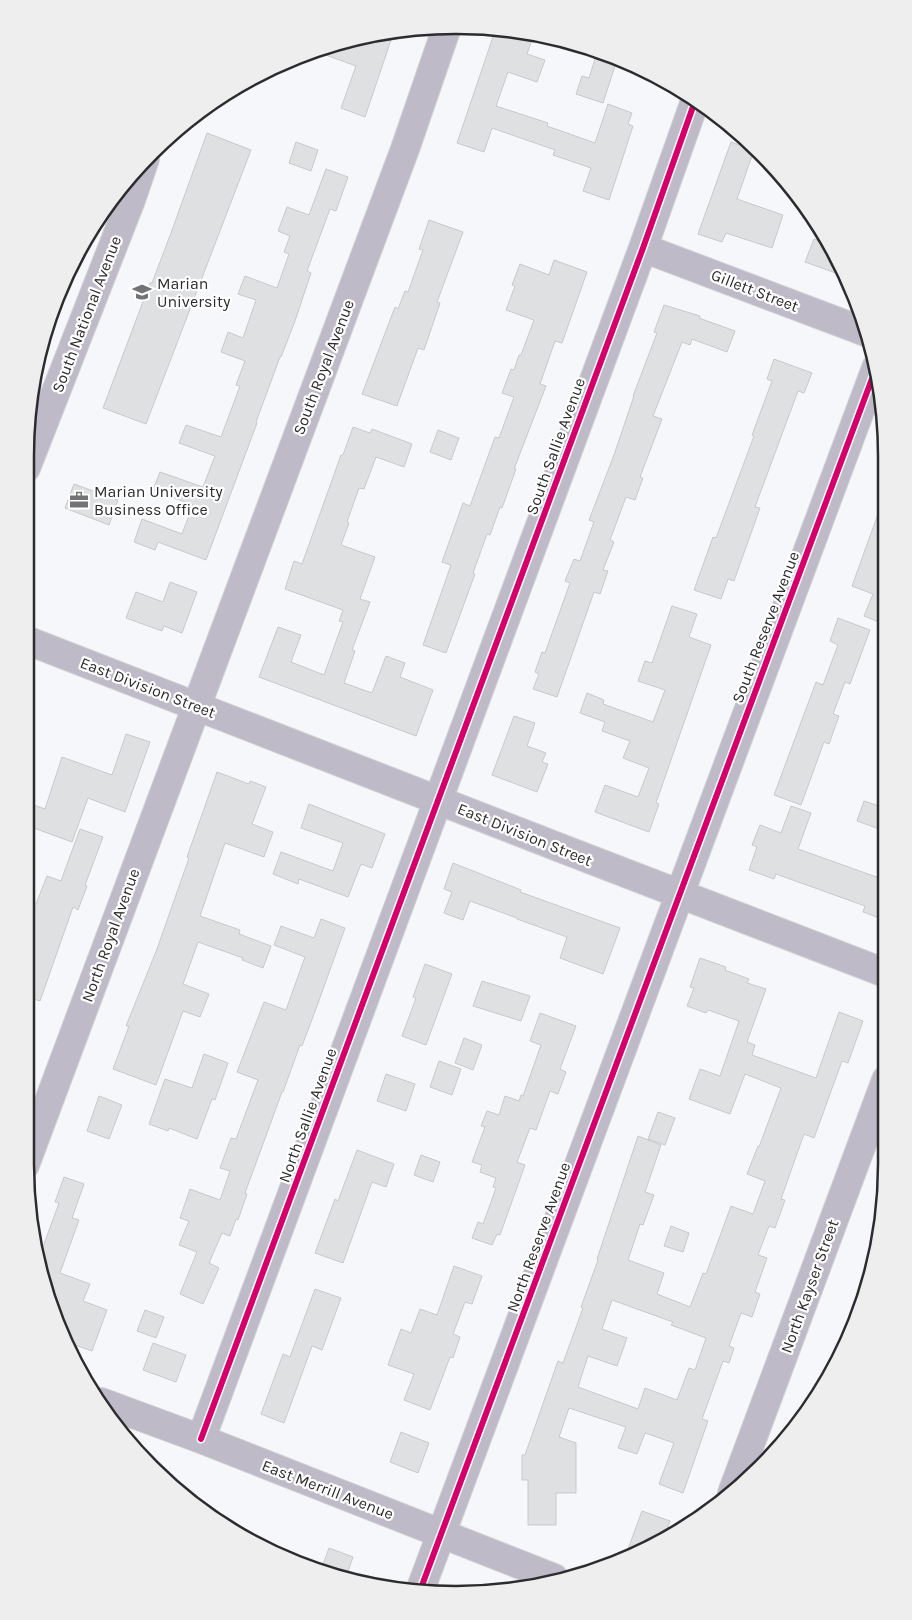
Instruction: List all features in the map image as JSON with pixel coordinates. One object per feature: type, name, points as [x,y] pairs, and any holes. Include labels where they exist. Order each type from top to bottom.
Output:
[{"type":"street","name":"South Royal Avenue","points":[[196,706],[405,149],[444,34]]},
{"type":"street","name":"South Sallie Avenue","points":[[439,800],[643,248],[693,106]]},
{"type":"street","name":"South National Avenue","points":[[34,447],[138,179]]},
{"type":"street","name":"Gillett Street","points":[[643,248],[859,330]]},
{"type":"street","name":"South Reserve Avenue","points":[[679,895],[871,381]]},
{"type":"street","name":"East Division Street","points":[[34,643],[679,895],[878,970]]},
{"type":"street","name":"North Royal Avenue","points":[[34,1141],[196,706]]},
{"type":"street","name":"North Sallie Avenue","points":[[200,1439],[439,800]]},
{"type":"street","name":"North Reserve Avenue","points":[[422,1585],[679,895]]},
{"type":"street","name":"North Kayser Street","points":[[738,1478],[878,1101]]},
{"type":"street","name":"East Merrill Avenue","points":[[109,1405],[548,1576]]},
{"type":"building","points":[[493,36],[532,41],[527,54],[545,60],[537,82],[508,72],[496,106],[548,123],[547,126],[595,143],[608,104],[632,113],[628,124],[633,126],[609,200],[583,191],[591,168],[553,155],[555,150],[492,128],[484,152],[457,143]]},
{"type":"building","points":[[391,39],[365,117],[341,108],[356,66],[325,55]]},
{"type":"building","points":[[595,59],[615,66],[603,103],[576,94],[582,76],[589,78]]},
{"type":"building","points":[[207,133],[251,150],[146,424],[103,408],[171,233]]},
{"type":"building","points":[[296,142],[318,150],[311,171],[289,163]]},
{"type":"building","points":[[731,142],[742,146],[752,155],[737,199],[783,215],[772,248],[726,233],[722,242],[698,234]]},
{"type":"building","points":[[326,169],[348,177],[336,211],[330,209],[307,271],[311,273],[295,321],[206,560],[158,542],[155,550],[134,542],[142,519],[182,534],[193,505],[153,490],[160,472],[203,487],[215,456],[179,443],[186,425],[221,437],[240,386],[236,385],[245,361],[221,352],[228,332],[243,338],[256,300],[238,294],[245,276],[277,288],[289,254],[284,252],[290,236],[278,231],[287,207],[309,215]]},
{"type":"building","points":[[429,220],[463,232],[437,302],[440,303],[424,350],[418,348],[397,406],[362,394],[395,307],[398,309],[405,291],[408,292],[423,250],[419,249]]},
{"type":"building","points":[[814,239],[819,241],[837,273],[805,262]]},
{"type":"building","points":[[554,260],[587,272],[562,343],[555,341],[540,384],[546,386],[514,469],[516,469],[502,508],[500,507],[490,535],[487,534],[473,573],[475,574],[446,653],[423,645],[451,565],[442,562],[463,503],[470,506],[495,437],[499,438],[514,397],[502,393],[511,369],[514,370],[519,355],[521,355],[534,320],[506,310],[515,286],[512,285],[520,264],[549,275]]},
{"type":"building","points":[[664,305],[700,316],[699,318],[735,331],[727,352],[692,339],[690,345],[682,342],[653,416],[662,419],[640,477],[643,478],[635,500],[626,497],[610,540],[614,542],[603,570],[608,571],[600,594],[594,592],[557,697],[533,689],[539,674],[535,672],[542,652],[545,653],[570,583],[565,581],[574,559],[580,561],[594,522],[589,520],[657,333],[654,332]]},
{"type":"building","points":[[774,359],[812,373],[804,393],[798,391],[755,507],[760,508],[734,581],[728,579],[721,599],[694,590],[713,537],[716,538],[754,436],[752,435],[772,381],[767,379]]},
{"type":"building","points":[[353,427],[370,433],[372,429],[412,444],[404,467],[376,457],[364,489],[359,488],[347,522],[349,523],[341,545],[375,557],[360,599],[370,602],[352,650],[355,651],[344,683],[372,693],[386,656],[405,663],[400,677],[433,690],[416,736],[259,677],[278,627],[301,635],[291,662],[324,675],[343,622],[339,621],[343,610],[285,589],[294,561],[302,564]]},
{"type":"building","points":[[438,430],[459,438],[451,460],[430,452]]},
{"type":"building","points":[[74,484],[118,500],[109,525],[65,508]]},
{"type":"building","points":[[878,514],[878,622],[864,616],[873,594],[852,586]]},
{"type":"building","points":[[170,582],[197,592],[182,633],[164,626],[162,631],[126,618],[136,592],[163,602]]},
{"type":"building","points":[[672,606],[697,614],[689,637],[711,645],[656,803],[659,804],[649,832],[595,812],[605,785],[638,797],[649,768],[623,758],[630,741],[602,731],[605,722],[580,713],[587,693],[604,700],[603,704],[653,722],[665,690],[638,681],[645,661],[652,663]]},
{"type":"building","points":[[838,618],[870,630],[850,684],[845,682],[833,714],[839,716],[829,744],[824,742],[801,805],[774,795],[816,682],[823,685],[838,645],[830,641]]},
{"type":"building","points":[[514,716],[535,723],[527,746],[546,753],[542,762],[548,764],[537,792],[492,775]]},
{"type":"building","points":[[126,734],[150,742],[125,812],[88,798],[72,842],[34,828],[34,805],[45,809],[62,757],[112,775]]},
{"type":"building","points":[[217,772],[249,784],[250,781],[266,787],[252,824],[273,832],[264,857],[225,843],[200,916],[240,930],[239,934],[271,946],[263,968],[242,960],[243,958],[198,942],[183,984],[209,994],[200,1017],[183,1011],[156,1085],[113,1069],[129,1026],[126,1026],[157,949],[189,858],[187,857]]},
{"type":"building","points":[[864,801],[878,806],[878,828],[857,821]]},
{"type":"building","points":[[309,804],[385,834],[372,868],[361,864],[348,897],[299,879],[298,884],[273,874],[281,852],[333,871],[343,843],[301,828]]},
{"type":"building","points":[[791,806],[811,813],[798,849],[878,878],[878,917],[863,912],[865,906],[776,874],[774,879],[749,870],[757,847],[752,845],[760,825],[781,833]]},
{"type":"building","points":[[80,829],[103,837],[78,910],[73,907],[40,1001],[34,999],[34,903],[36,904],[47,876],[61,881]]},
{"type":"building","points":[[453,863],[521,890],[520,892],[620,928],[603,974],[560,958],[567,937],[470,901],[463,920],[444,913],[452,892],[444,889]]},
{"type":"building","points":[[321,919],[345,928],[302,1046],[300,1045],[282,1092],[245,1193],[247,1194],[238,1220],[236,1219],[230,1236],[222,1233],[209,1263],[219,1268],[203,1304],[180,1294],[197,1252],[179,1245],[189,1221],[180,1218],[190,1189],[220,1200],[230,1171],[220,1168],[231,1138],[236,1139],[258,1080],[237,1072],[264,1002],[286,1010],[305,957],[274,945],[281,926],[314,938]]},
{"type":"building","points":[[700,958],[726,967],[725,970],[749,979],[747,983],[766,989],[747,1042],[755,1045],[752,1055],[816,1078],[839,1012],[863,1021],[848,1063],[842,1061],[814,1138],[804,1134],[781,1199],[785,1200],[775,1228],[769,1226],[758,1255],[767,1258],[755,1292],[760,1294],[752,1317],[741,1313],[729,1346],[734,1348],[729,1363],[723,1361],[702,1419],[708,1421],[683,1493],[659,1484],[674,1443],[645,1433],[637,1454],[618,1448],[626,1427],[569,1408],[559,1437],[576,1443],[576,1493],[556,1493],[556,1525],[528,1525],[528,1480],[522,1480],[522,1455],[525,1455],[558,1361],[563,1363],[583,1308],[581,1307],[638,1136],[661,1145],[645,1192],[654,1195],[643,1225],[640,1224],[628,1260],[664,1273],[657,1294],[690,1307],[703,1273],[706,1274],[731,1206],[753,1214],[765,1181],[747,1174],[781,1088],[745,1074],[730,1114],[689,1099],[700,1069],[720,1076],[739,1021],[708,1010],[706,1013],[687,1006],[694,988],[690,987]],"holes":[[[612,1300],[673,1322],[671,1325],[706,1338],[695,1370],[689,1368],[677,1400],[645,1388],[638,1409],[578,1387],[588,1356],[617,1366],[627,1338],[602,1329]]]},
{"type":"building","points":[[425,964],[452,974],[426,1045],[402,1036],[416,998],[413,997]]},
{"type":"building","points":[[482,981],[530,996],[521,1021],[473,1006]]},
{"type":"building","points":[[540,1013],[576,1026],[560,1069],[566,1072],[558,1094],[550,1091],[536,1130],[530,1128],[517,1162],[525,1165],[500,1235],[497,1234],[492,1245],[472,1238],[478,1222],[483,1224],[496,1188],[493,1187],[496,1178],[480,1172],[482,1165],[472,1162],[485,1127],[481,1126],[487,1111],[499,1115],[505,1096],[519,1101],[521,1095],[523,1096],[541,1045],[530,1041]]},
{"type":"building","points":[[464,1038],[482,1045],[473,1070],[455,1063]]},
{"type":"building","points":[[204,1054],[228,1063],[215,1100],[212,1099],[197,1139],[169,1128],[168,1131],[149,1124],[165,1079],[192,1088]]},
{"type":"building","points":[[439,1061],[461,1069],[452,1095],[430,1087]]},
{"type":"building","points":[[386,1074],[415,1084],[406,1111],[377,1101]]},
{"type":"building","points":[[99,1096],[122,1105],[109,1139],[87,1131]]},
{"type":"building","points":[[658,1112],[675,1118],[665,1145],[648,1139]]},
{"type":"building","points":[[357,1150],[394,1164],[386,1187],[372,1182],[343,1263],[315,1253],[335,1199],[338,1201]]},
{"type":"building","points":[[421,1155],[440,1162],[433,1182],[414,1175]]},
{"type":"building","points":[[64,1177],[84,1184],[72,1218],[79,1220],[60,1273],[90,1284],[83,1301],[107,1310],[92,1351],[74,1345],[56,1300],[48,1273],[42,1248],[59,1203],[55,1202]]},
{"type":"building","points":[[671,1226],[689,1233],[683,1252],[664,1246]]},
{"type":"building","points":[[454,1266],[482,1276],[472,1304],[465,1302],[453,1334],[460,1337],[453,1358],[450,1357],[430,1410],[404,1400],[414,1374],[388,1365],[401,1329],[411,1333],[420,1309],[437,1315]]},
{"type":"building","points":[[315,1289],[341,1298],[322,1350],[312,1346],[284,1423],[261,1414],[283,1354],[290,1357]]},
{"type":"building","points":[[145,1310],[164,1317],[156,1338],[137,1331]]},
{"type":"building","points":[[153,1343],[186,1355],[176,1382],[143,1370]]},
{"type":"building","points":[[401,1432],[429,1443],[418,1473],[390,1462]]},
{"type":"building","points":[[642,1511],[670,1521],[667,1530],[628,1550]]},
{"type":"building","points":[[329,1548],[353,1557],[348,1572],[323,1565]]},
{"type":"cycle path","points":[[201,1439],[643,248],[693,106]]},
{"type":"cycle path","points":[[422,1585],[871,381]]},
{"type":"place","name":"Marian University","points":[[142,292]]},
{"type":"place","name":"Marian University Business Office","points":[[79,500]]}]
